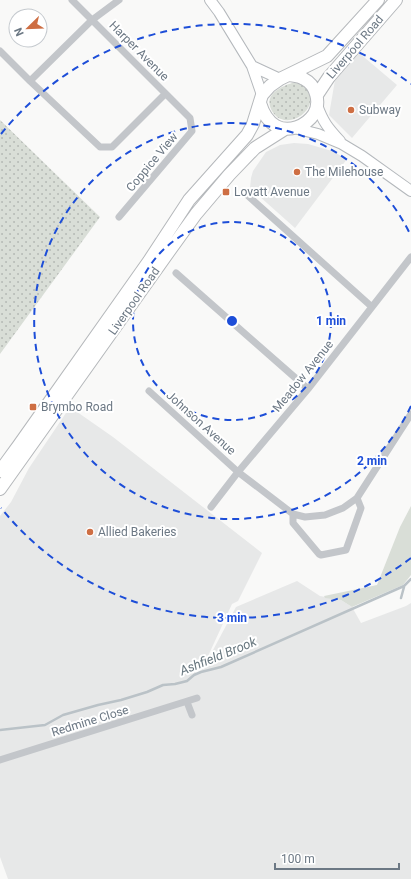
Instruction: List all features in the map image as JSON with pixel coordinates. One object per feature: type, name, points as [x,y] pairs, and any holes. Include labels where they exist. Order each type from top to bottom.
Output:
[{"type":"highway","name":"Liverpool Road","points":[[285,77],[327,56],[378,0]]},
{"type":"highway","name":"Liverpool Road","points":[[317,100],[328,77],[396,0]]},
{"type":"highway","points":[[298,76],[311,84],[316,91],[317,100],[314,113],[303,124],[290,129],[278,127],[267,119],[262,111],[261,99],[270,86],[285,77],[298,76]]},
{"type":"highway","name":"Liverpool Road","points":[[0,471],[149,261],[189,200],[247,134],[253,124],[261,99]]},
{"type":"highway","name":"Liverpool Road","points":[[1,488],[196,214],[229,175],[255,148],[290,129]]},
{"type":"main road","points":[[210,0],[252,66],[261,99]]},
{"type":"main road","points":[[252,66],[285,77]]},
{"type":"main road","points":[[317,100],[321,117],[327,127],[342,144]]},
{"type":"main road","points":[[290,129],[318,134],[342,144],[362,156],[411,191]]},
{"type":"street","name":"Harper Avenue","points":[[72,0],[190,118]]},
{"type":"street","points":[[30,82],[92,20],[119,0]]},
{"type":"street","points":[[0,52],[100,147],[112,147],[165,94]]},
{"type":"street","name":"Coppice View","points":[[120,217],[192,131],[190,118]]},
{"type":"street","points":[[246,194],[372,307]]},
{"type":"street","name":"Meadow Avenue","points":[[211,507],[238,472],[308,389],[411,257]]},
{"type":"street","points":[[176,273],[308,389]]},
{"type":"street","name":"Johnson Avenue","points":[[149,391],[238,472],[293,514]]},
{"type":"street","points":[[357,498],[360,508],[346,550],[321,555],[319,554],[293,523],[293,514],[305,517],[325,515],[343,508],[357,498],[411,414]]},
{"type":"street","name":"Redmine Close","points":[[0,760],[197,698]]},
{"type":"street","points":[[186,702],[192,715]]},
{"type":"shaded area","points":[[358,52],[397,85],[352,138],[329,115],[335,80]]},
{"type":"shaded area","points":[[292,83],[301,84],[308,91],[310,103],[304,114],[293,120],[281,119],[272,111],[270,105],[271,96],[278,89]]},
{"type":"shaded area","points":[[0,120],[100,217],[0,354]]},
{"type":"shaded area","points":[[294,143],[308,144],[332,151],[347,159],[295,228],[250,188],[253,171],[266,152],[280,145]]},
{"type":"shaded area","points":[[70,407],[113,437],[262,553],[238,601],[232,604],[203,667],[196,671],[195,675],[204,667],[236,607],[297,581],[320,596],[341,600],[352,607],[361,623],[411,603],[411,879],[8,879],[0,857],[0,516],[11,502],[29,468]]},
{"type":"shaded area","points":[[411,506],[411,575],[403,585],[352,607],[341,600],[325,598],[324,596],[377,585],[400,527]]},
{"type":"waterway","name":"Ashfield Brook","points":[[0,730],[45,725],[63,715],[121,700],[147,692],[163,685],[187,681],[194,675],[221,667],[404,586],[411,579]]},
{"type":"waterway","points":[[401,598],[404,587]]},
{"type":"place","name":"Subway","points":[[351,110]]},
{"type":"place","name":"The Milehouse","points":[[297,172]]},
{"type":"place","name":"Lovatt Avenue","points":[[226,192]]},
{"type":"place","name":"Brymbo Road","points":[[33,407]]},
{"type":"place","name":"Allied Bakeries","points":[[90,532]]}]
